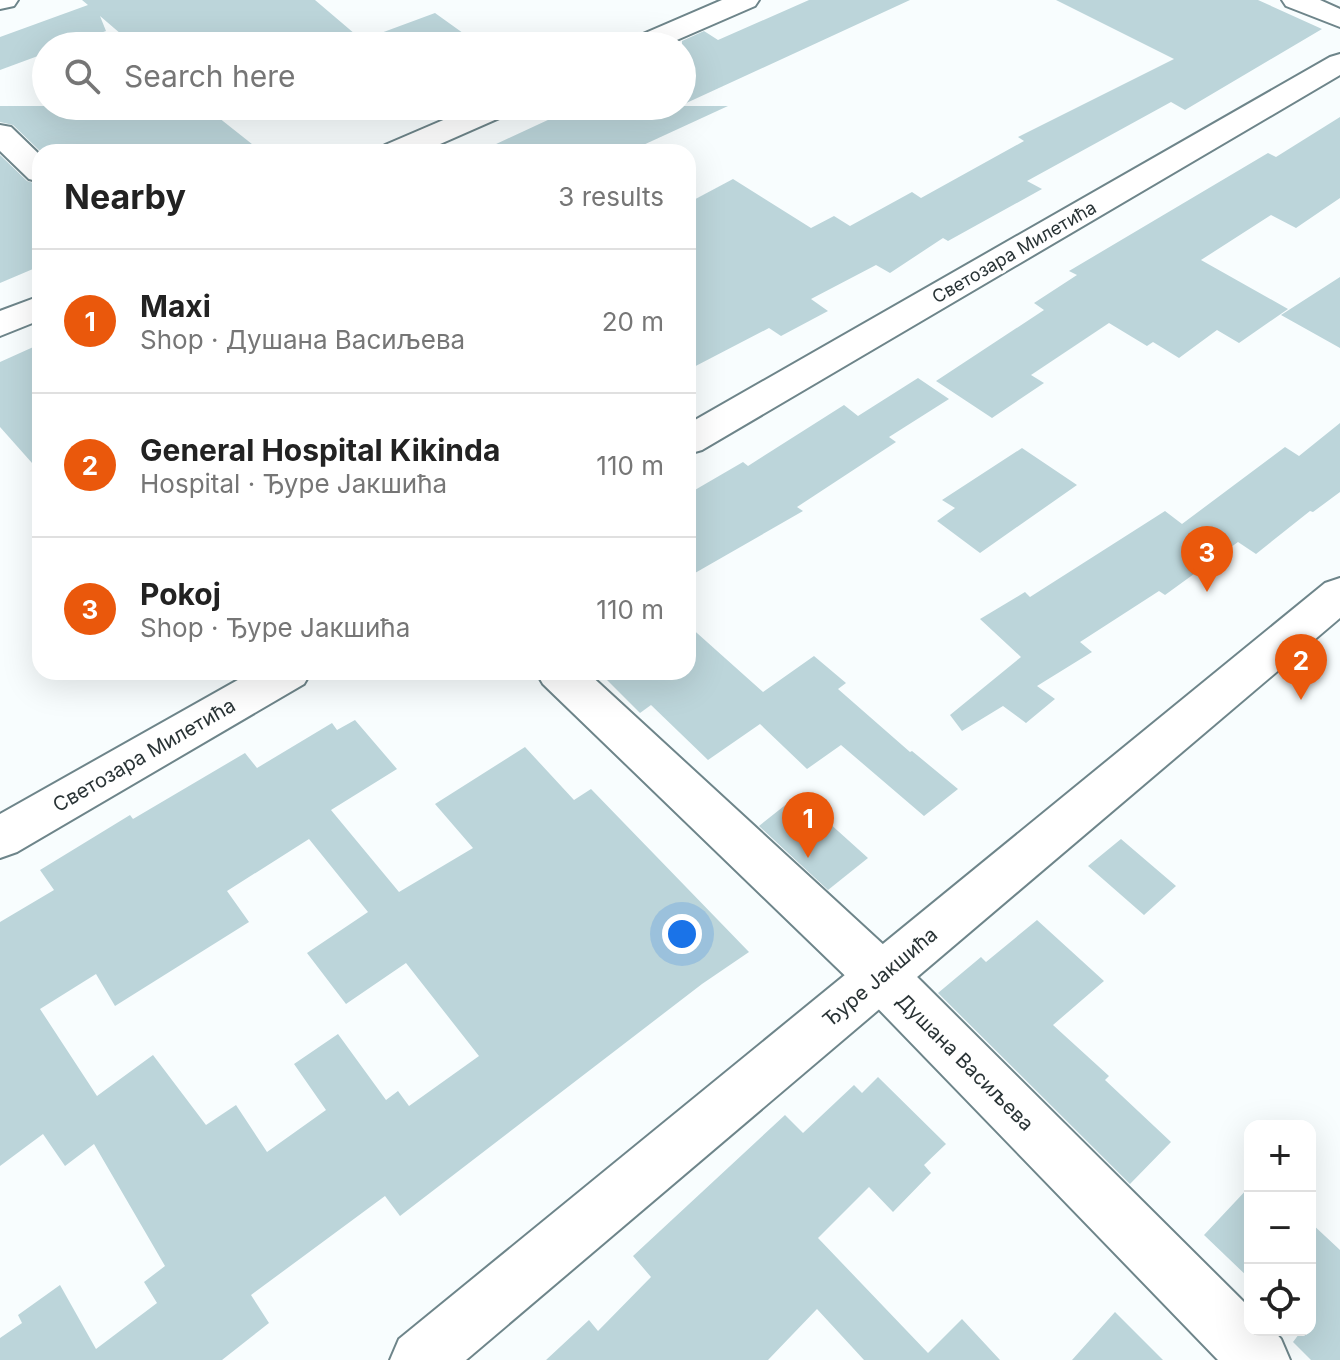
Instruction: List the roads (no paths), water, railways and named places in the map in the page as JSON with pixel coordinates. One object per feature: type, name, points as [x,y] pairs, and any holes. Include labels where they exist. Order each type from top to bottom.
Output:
[{"type":"street","points":[[671,32],[745,0]]},
{"type":"street","points":[[1296,0],[1340,19]]},
{"type":"street","name":"Светозара Милетића","points":[[696,436],[1340,63]]},
{"type":"street","points":[[414,144],[470,120]]},
{"type":"street","points":[[0,134],[32,164]]},
{"type":"street","points":[[0,325],[32,311]]},
{"type":"street","name":"Ђуре Јакшића","points":[[420,1360],[1340,594]]},
{"type":"street","name":"Светозара Милетића","points":[[0,838],[275,680]]},
{"type":"street","name":"Душана Васиљева","points":[[566,680],[881,976],[1260,1360]]},
{"type":"place","name":"Pokoj","points":[[1207,592]]},
{"type":"place","name":"General Hospital Kikinda","points":[[1301,700]]},
{"type":"place","name":"Maxi","points":[[808,858]]}]
